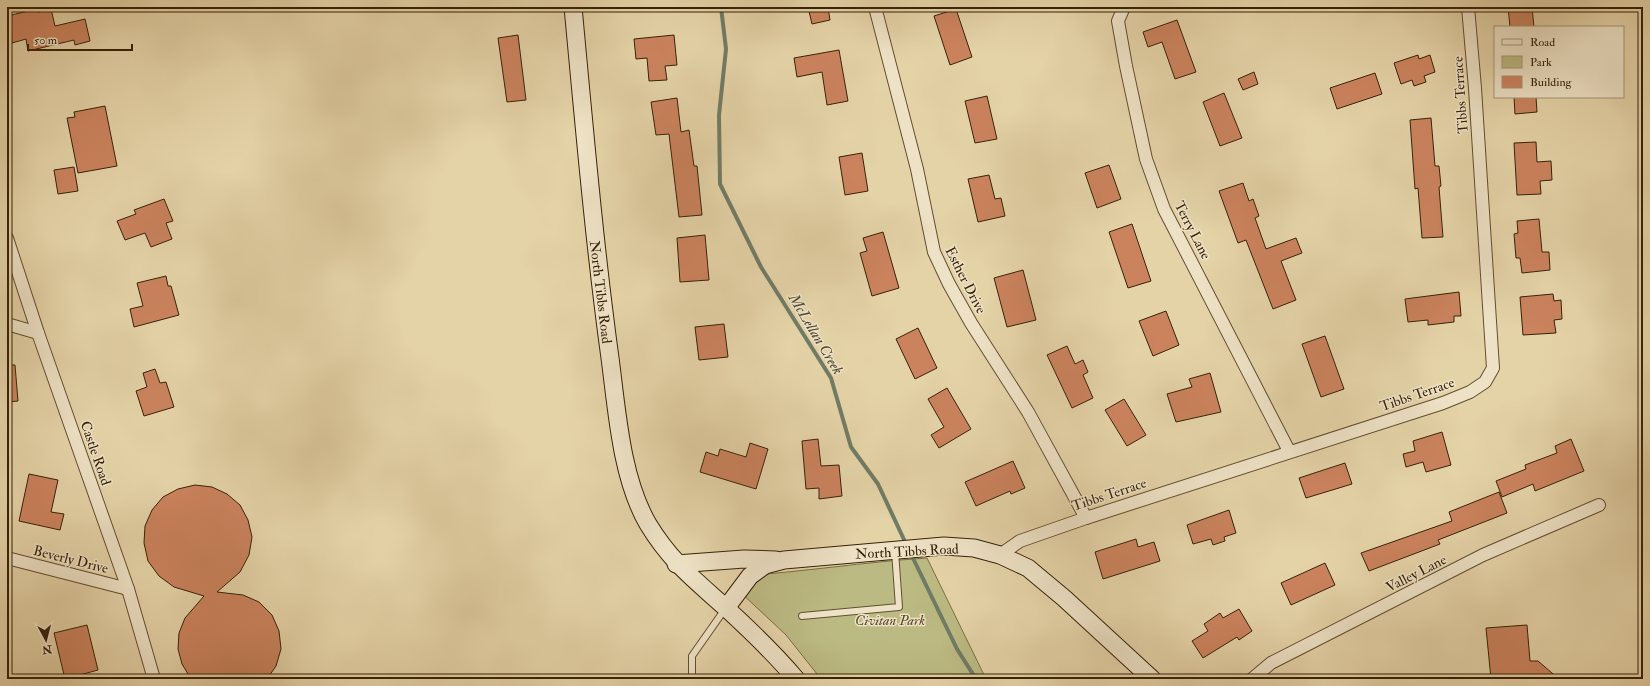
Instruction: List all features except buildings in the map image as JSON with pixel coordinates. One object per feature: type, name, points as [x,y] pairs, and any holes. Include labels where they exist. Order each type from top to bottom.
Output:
[{"type":"street","name":"North Tibbs Road","points":[[573,7],[596,260],[618,421],[638,502],[648,523],[676,564],[699,586],[726,608],[750,576],[765,565],[784,560]]},
{"type":"street","name":"Esther Drive","points":[[875,7],[916,169],[934,252],[952,291],[1028,412],[1086,518]]},
{"type":"street","name":"Terry Lane","points":[[1124,7],[1118,21],[1126,66],[1146,159],[1164,209],[1289,451]]},
{"type":"street","name":"Tibbs Terrace","points":[[1000,555],[1020,541],[1289,451],[1443,403],[1470,392],[1485,382],[1493,368],[1475,88],[1468,7]]},
{"type":"street","name":"Castle Road","points":[[7,238],[38,333],[128,589],[154,679]]},
{"type":"street","points":[[7,324],[38,333]]},
{"type":"street","name":"Valley Lane","points":[[1252,679],[1271,663],[1483,555],[1599,505]]},
{"type":"street","name":"North Tibbs Road","points":[[676,564],[744,559],[784,560],[944,546],[974,548],[1000,555],[1028,568],[1064,598],[1152,679]]},
{"type":"street","name":"Beverly Drive","points":[[7,558],[128,589]]},
{"type":"street","points":[[726,608],[796,679]]},
{"type":"lane","points":[[802,616],[899,607],[897,550]]},
{"type":"lane","points":[[692,679],[692,656],[726,608]]},
{"type":"green space","name":"Civitan Park","points":[[927,558],[986,679],[821,679],[786,635],[739,591],[740,576]]},
{"type":"waterway","name":"McLellan Creek","points":[[721,7],[726,49],[719,115],[720,184],[761,267],[831,378],[851,447],[878,484],[907,546]]},
{"type":"waterway","name":"McLellan Creek","points":[[911,554],[957,649],[976,679]]}]
